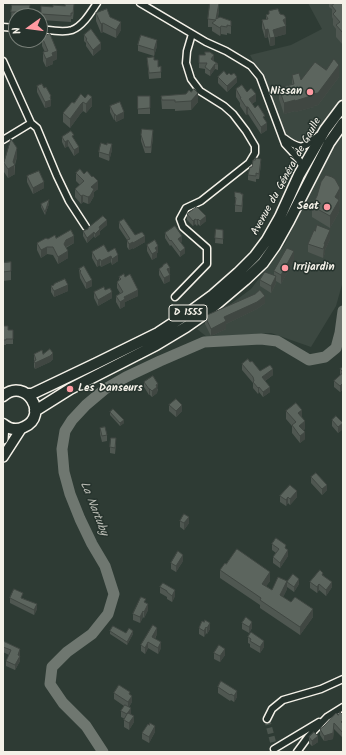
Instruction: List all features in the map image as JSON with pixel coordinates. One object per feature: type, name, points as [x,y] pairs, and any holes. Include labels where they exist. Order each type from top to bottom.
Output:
[{"type":"main road","name":"Avenue du Général de Gaulle","points":[[27,394],[32,394],[64,380],[158,333],[213,295],[238,273],[255,256],[267,240],[280,217],[303,168],[325,130],[343,106]]},
{"type":"main road","name":"Avenue du Général de Gaulle","points":[[35,411],[70,388],[156,345],[206,312],[245,280],[263,263],[275,246],[329,143],[343,123]]},
{"type":"main road","points":[[3,396],[10,392],[16,391],[27,394],[34,404],[35,411],[31,422],[21,429],[3,458]]},
{"type":"main road","points":[[3,439],[3,425],[9,428],[21,429]]},
{"type":"street","points":[[48,30],[65,31],[78,27],[98,3]]},
{"type":"street","points":[[140,3],[192,34],[215,47],[226,51],[251,66],[260,77],[285,144],[298,158],[303,168]]},
{"type":"street","points":[[175,297],[207,264],[207,248],[183,227],[180,218],[186,208],[201,201],[249,163],[255,153],[255,146],[233,114],[224,106],[200,91],[191,79],[186,63],[187,51],[192,34]]},
{"type":"street","points":[[3,61],[31,123],[37,128],[69,201],[86,227]]},
{"type":"street","points":[[3,140],[31,123]]},
{"type":"street","points":[[282,137],[292,144],[301,147],[310,144],[325,130]]},
{"type":"street","points":[[267,719],[272,709],[282,700],[321,689],[343,679]]},
{"type":"street","points":[[273,742],[274,751],[343,707]]},
{"type":"street","points":[[297,752],[308,737],[327,717]]},
{"type":"shaded area","points":[[308,3],[343,3],[343,281],[336,306],[311,347],[271,333],[207,337],[197,329],[251,289],[285,244],[304,204],[274,101],[250,55],[291,45],[322,29]]},
{"type":"building","points":[[210,3],[219,3],[216,19],[220,17],[231,21],[231,26],[221,26],[220,28],[212,23],[216,20],[208,19]]},
{"type":"building","points":[[335,3],[343,3],[343,33],[336,25],[340,22],[333,14],[336,11],[332,6]]},
{"type":"building","points":[[65,4],[74,4],[73,13],[71,13],[71,16],[48,14],[48,8],[41,8],[41,6],[53,7],[53,5],[65,6]]},
{"type":"building","points":[[12,5],[30,5],[30,8],[12,8]]},
{"type":"building","points":[[107,9],[110,17],[121,22],[116,30],[103,23],[101,24],[96,13]]},
{"type":"building","points":[[278,9],[280,14],[284,15],[286,18],[283,20],[286,26],[273,30],[275,37],[270,38],[268,29],[265,30],[262,20],[268,19],[266,15],[269,14],[269,11]]},
{"type":"building","points":[[91,29],[101,43],[93,50],[84,35]]},
{"type":"building","points":[[50,34],[57,51],[52,53],[53,56],[46,59],[43,52],[48,51],[47,48],[48,48],[48,35]]},
{"type":"building","points":[[141,35],[157,40],[154,50],[138,45]]},
{"type":"building","points":[[205,52],[210,52],[214,55],[211,59],[218,64],[215,64],[210,71],[205,67],[207,63],[199,63],[199,55],[205,55]]},
{"type":"building","points":[[154,57],[154,60],[158,60],[158,67],[161,66],[161,72],[149,73],[147,58]]},
{"type":"building","points":[[334,59],[339,65],[318,93],[284,103],[279,88],[294,84],[292,75],[299,73],[301,80],[315,62],[326,70]]},
{"type":"building","points":[[224,71],[227,75],[229,73],[231,75],[234,73],[237,77],[227,86],[218,77]]},
{"type":"building","points":[[42,84],[44,88],[46,87],[51,96],[51,100],[45,102],[37,86]]},
{"type":"building","points":[[242,85],[247,92],[251,88],[256,94],[249,99],[255,108],[258,105],[265,116],[263,117],[267,123],[261,127],[248,107],[246,107],[240,98],[236,89]]},
{"type":"building","points":[[194,89],[198,93],[191,101],[175,102],[175,100],[162,100],[161,96],[186,94],[189,90],[191,92]]},
{"type":"building","points":[[81,94],[85,98],[88,94],[92,97],[86,104],[83,102],[81,104],[70,119],[63,113]]},
{"type":"building","points":[[138,96],[150,96],[150,108],[138,109]]},
{"type":"building","points":[[120,102],[124,112],[116,116],[110,106]]},
{"type":"building","points":[[142,129],[153,130],[151,147],[145,147],[141,135]]},
{"type":"building","points":[[71,131],[74,135],[72,136],[79,147],[74,150],[68,140],[65,142],[62,137]]},
{"type":"building","points":[[11,139],[17,148],[13,162],[15,165],[8,169],[4,163]]},
{"type":"building","points":[[101,143],[107,145],[107,143],[112,144],[109,155],[99,152]]},
{"type":"building","points":[[255,158],[261,159],[259,174],[256,173],[256,176],[248,175],[250,167],[252,167],[253,160],[255,160]]},
{"type":"building","points":[[80,169],[84,174],[87,171],[98,181],[91,187],[94,189],[88,197],[83,195],[81,196],[75,189],[84,181],[76,173]]},
{"type":"building","points":[[39,171],[44,182],[33,188],[27,176]]},
{"type":"building","points":[[326,175],[335,179],[340,188],[335,197],[339,200],[330,216],[312,206],[321,182]]},
{"type":"building","points":[[235,192],[243,194],[242,206],[235,205]]},
{"type":"building","points":[[49,200],[45,212],[41,204]]},
{"type":"building","points":[[197,207],[206,216],[200,221],[195,219],[193,221],[187,214]]},
{"type":"building","points":[[103,216],[107,220],[99,227],[100,229],[95,234],[94,232],[87,238],[83,231],[88,229]]},
{"type":"building","points":[[124,219],[135,235],[142,232],[145,236],[129,244],[127,240],[130,239],[119,222]]},
{"type":"building","points":[[317,225],[330,230],[323,249],[308,244]]},
{"type":"building","points":[[175,226],[182,236],[178,239],[185,248],[180,252],[165,233]]},
{"type":"building","points":[[216,229],[223,230],[223,239],[215,238]]},
{"type":"building","points":[[71,230],[74,236],[66,240],[64,244],[68,251],[58,257],[53,247],[47,247],[41,250],[37,243],[55,235],[56,238]]},
{"type":"building","points":[[155,240],[158,246],[155,248],[157,251],[152,254],[147,245]]},
{"type":"building","points":[[104,245],[108,252],[115,248],[118,255],[112,259],[111,256],[101,261],[100,259],[97,261],[92,252]]},
{"type":"building","points":[[287,248],[294,251],[281,275],[274,271]]},
{"type":"building","points":[[11,262],[11,271],[3,272],[3,263]]},
{"type":"building","points":[[167,263],[170,268],[167,269],[170,275],[164,278],[159,269]]},
{"type":"building","points":[[84,266],[92,280],[86,283],[79,269]]},
{"type":"building","points":[[265,272],[276,276],[271,286],[260,280]]},
{"type":"building","points":[[124,274],[125,277],[130,274],[138,290],[124,297],[125,299],[120,302],[116,296],[123,292],[117,282],[121,279],[119,277]]},
{"type":"building","points":[[65,279],[68,285],[54,291],[51,286]]},
{"type":"building","points":[[104,287],[105,290],[110,288],[112,292],[98,300],[94,292]]},
{"type":"building","points":[[260,290],[265,296],[257,302],[224,317],[226,321],[211,329],[205,316],[255,294]]},
{"type":"building","points":[[3,326],[8,326],[8,330],[13,330],[13,339],[3,340]]},
{"type":"building","points":[[50,349],[53,353],[50,356],[35,363],[34,361],[36,360],[34,354],[42,350],[43,354]]},
{"type":"building","points":[[248,359],[250,362],[252,361],[260,371],[270,365],[273,369],[262,377],[270,387],[263,392],[253,382],[253,377],[242,364]]},
{"type":"building","points":[[343,373],[343,383],[340,386],[334,381]]},
{"type":"building","points":[[153,376],[158,384],[152,391],[144,382]]},
{"type":"building","points":[[176,399],[182,405],[176,411],[169,405]]},
{"type":"building","points":[[296,403],[302,410],[298,413],[305,421],[299,426],[305,432],[300,436],[292,425],[296,422],[286,411]]},
{"type":"building","points":[[113,409],[124,420],[120,423],[110,412]]},
{"type":"building","points":[[336,416],[343,423],[338,427],[332,420]]},
{"type":"building","points":[[105,427],[107,435],[102,436],[100,428]]},
{"type":"building","points":[[111,438],[116,438],[115,448],[110,447]]},
{"type":"building","points":[[316,473],[327,485],[322,489],[311,477]]},
{"type":"building","points":[[290,485],[297,491],[290,499],[288,497],[286,500],[280,496]]},
{"type":"building","points":[[184,514],[189,517],[184,523],[180,521]]},
{"type":"building","points":[[276,538],[286,545],[285,548],[288,550],[280,563],[273,557],[279,549],[272,544]]},
{"type":"building","points":[[237,549],[270,572],[262,584],[272,590],[278,577],[287,581],[280,595],[291,602],[295,597],[313,609],[300,627],[260,600],[261,598],[220,570]]},
{"type":"building","points":[[178,551],[183,555],[176,566],[171,563]]},
{"type":"building","points":[[320,570],[323,573],[322,575],[332,582],[326,590],[319,584],[317,587],[310,582]]},
{"type":"building","points":[[293,574],[299,579],[294,587],[287,582]]},
{"type":"building","points":[[163,583],[175,590],[172,596],[160,587]]},
{"type":"building","points":[[14,589],[23,593],[21,598],[37,604],[34,610],[10,598]]},
{"type":"building","points":[[141,597],[146,599],[144,602],[148,604],[140,617],[133,614]]},
{"type":"building","points":[[246,617],[252,622],[249,627],[242,623]]},
{"type":"building","points":[[205,620],[210,623],[204,631],[199,628],[202,621],[204,622]]},
{"type":"building","points":[[153,625],[157,628],[152,637],[161,642],[158,648],[148,642],[145,648],[141,645]]},
{"type":"building","points":[[113,626],[126,633],[129,628],[133,631],[127,642],[110,631]]},
{"type":"building","points":[[251,632],[264,641],[260,647],[250,641],[251,639],[248,637]]},
{"type":"building","points":[[3,641],[20,649],[18,655],[20,656],[15,665],[6,661],[11,650],[3,647]]},
{"type":"building","points":[[219,645],[225,649],[220,656],[214,653]]},
{"type":"building","points":[[221,681],[237,691],[234,696],[218,687]]},
{"type":"building","points":[[119,685],[130,692],[129,694],[132,696],[128,702],[114,693]]},
{"type":"building","points":[[125,705],[131,708],[127,714],[121,711]]},
{"type":"building","points":[[340,712],[343,715],[343,720],[341,722],[343,723],[343,733],[334,723],[333,733],[324,736],[320,729],[336,713],[338,715]]},
{"type":"building","points":[[128,713],[134,716],[129,723],[124,720]]},
{"type":"building","points":[[150,723],[155,726],[149,737],[142,733]]},
{"type":"building","points":[[314,732],[318,736],[312,741],[309,737]]},
{"type":"waterway","name":"La Nartuby","points":[[103,752],[86,726],[63,703],[50,684],[52,667],[67,652],[92,634],[108,614],[114,594],[105,566],[92,544],[70,494],[64,472],[62,449],[65,431],[72,420],[86,405],[105,389],[126,377],[204,342],[261,339],[277,341],[309,360],[325,357],[336,348],[343,311]]},
{"type":"tunnel","points":[[267,719],[273,742]]},
{"type":"place","name":"Nissan","points":[[310,92]]},
{"type":"place","name":"Seat","points":[[327,207]]},
{"type":"place","name":"Irrijardin","points":[[285,268]]},
{"type":"place","name":"Les Danseurs","points":[[70,389]]}]
